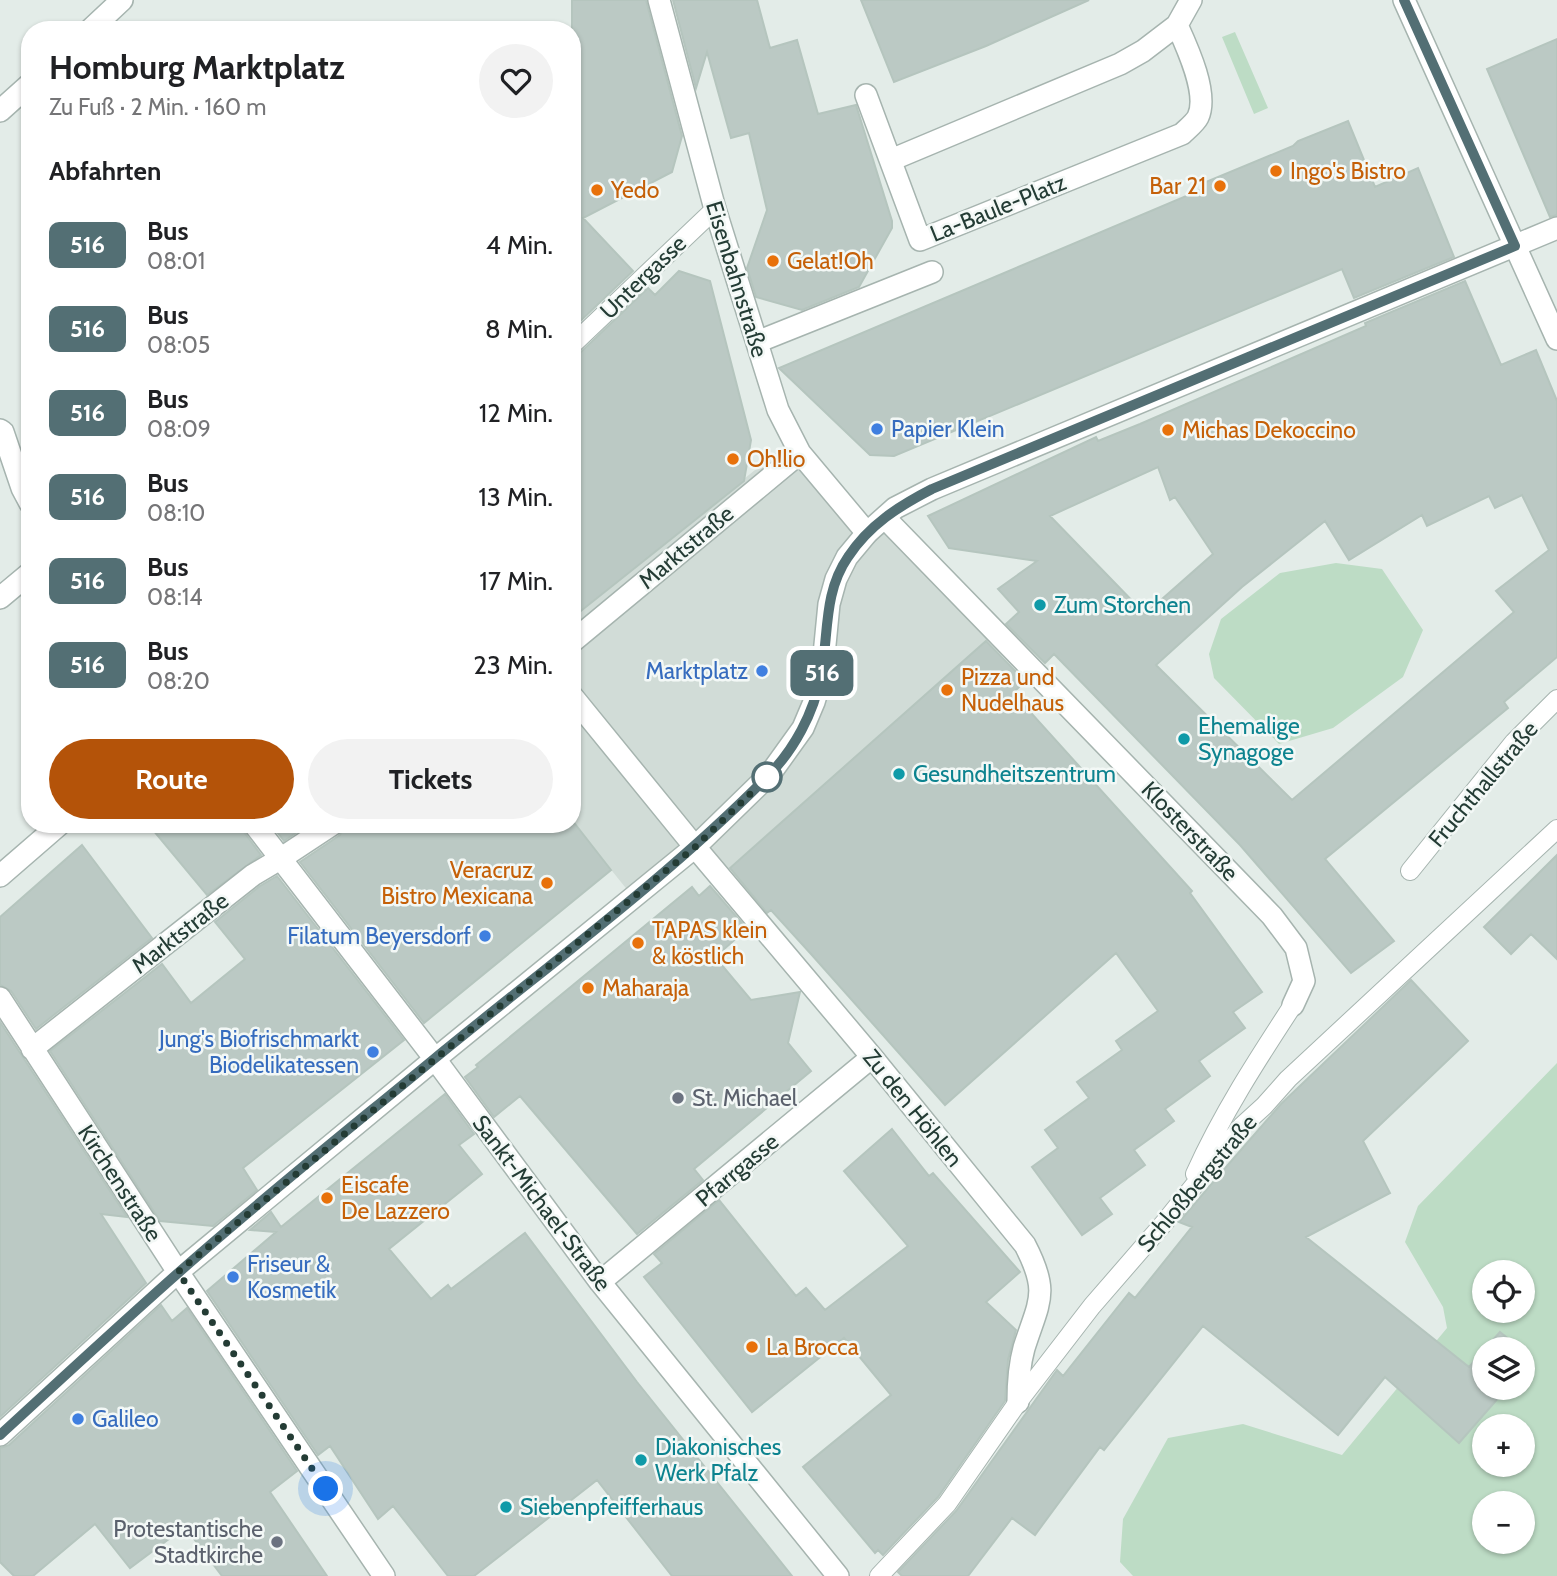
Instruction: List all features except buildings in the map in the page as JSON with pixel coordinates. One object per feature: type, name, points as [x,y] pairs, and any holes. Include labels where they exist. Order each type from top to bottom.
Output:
[{"type":"street","points":[[100,21],[122,0]]},
{"type":"street","name":"Eisenbahnstraße","points":[[659,0],[715,209],[778,410],[800,453],[867,533]]},
{"type":"street","points":[[866,95],[891,160],[1120,64],[1143,51],[1177,25],[1191,0]]},
{"type":"street","points":[[1404,0],[1557,339]]},
{"type":"street","name":"La-Baule-Platz","points":[[891,160],[920,240],[1182,134],[1198,116],[1201,90],[1187,46],[1177,25]]},
{"type":"street","points":[[0,111],[21,92]]},
{"type":"street","points":[[0,1435],[178,1272],[695,847],[771,774],[803,728],[814,702],[822,675],[829,604],[836,579],[847,557],[867,533],[895,508],[932,489],[1557,228]]},
{"type":"street","name":"La-Baule-Platz","points":[[757,342],[933,272]]},
{"type":"street","points":[[0,430],[21,485]]},
{"type":"street","name":"Marktstraße","points":[[581,635],[800,453]]},
{"type":"street","name":"Klosterstraße","points":[[885,518],[1272,916],[1296,948],[1304,981],[1293,1005]]},
{"type":"street","points":[[0,598],[21,580]]},
{"type":"street","points":[[581,707],[695,847]]},
{"type":"street","points":[[0,876],[50,833]]},
{"type":"street","name":"Sankt-Michael-Straße","points":[[261,833],[435,1059],[600,1282],[838,1576]]},
{"type":"street","name":"Marktstraße","points":[[32,1049],[253,875],[319,833]]},
{"type":"street","name":"Zu den Höhlen","points":[[695,847],[872,1057],[1025,1245],[1040,1283],[1039,1309],[1023,1350],[1018,1402]]},
{"type":"street","name":"Kirchenstraße","points":[[0,998],[178,1272],[384,1576]]},
{"type":"street","name":"Pfarrgasse","points":[[600,1282],[872,1057]]},
{"type":"lane","name":"Untergasse","points":[[581,336],[715,209]]},
{"type":"lane","name":"Fruchthallstraße","points":[[1410,871],[1514,742],[1557,699]]},
{"type":"lane","name":"Schloßbergstraße","points":[[879,1576],[947,1504],[1018,1402],[1092,1306],[1242,1126],[1288,1079],[1557,829]]},
{"type":"lane","name":"Klosterstraße","points":[[1185,1196],[1214,1133],[1293,1005]]},
{"type":"shaded area","name":"Marktplatz","points":[[792,440],[867,533],[885,518],[997,633],[720,876],[694,847],[633,897],[581,832],[581,611]]},
{"type":"green space","points":[[1235,32],[1268,108],[1254,114],[1222,37]]},
{"type":"green space","points":[[1336,563],[1382,569],[1423,630],[1403,677],[1333,728],[1279,744],[1214,678],[1209,654],[1221,619],[1280,573]]},
{"type":"green space","points":[[1557,1063],[1557,1576],[1133,1576],[1120,1562],[1123,1519],[1168,1438],[1243,1424],[1342,1455],[1447,1328],[1443,1307],[1405,1242],[1418,1206]]},
{"type":"bus line","name":"516","points":[[0,1435],[178,1272],[695,847],[771,774],[803,728],[814,702],[822,675],[829,604],[836,579],[847,557],[867,533],[895,508],[932,489],[1515,246],[1404,0]]},
{"type":"place","name":"Ingo's Bistro","points":[[1276,171]]},
{"type":"place","name":"Bar 21","points":[[1220,186]]},
{"type":"place","name":"Yedo","points":[[597,190]]},
{"type":"place","name":"Gelat!Oh","points":[[773,261]]},
{"type":"place","name":"Papier Klein","points":[[877,429]]},
{"type":"place","name":"Michas Dekoccino","points":[[1168,430]]},
{"type":"place","name":"Oh!lio","points":[[733,459]]},
{"type":"place","name":"Zum Storchen","points":[[1040,605]]},
{"type":"place","name":"Marktplatz","points":[[762,671]]},
{"type":"place","name":"Pizza und Nudelhaus","points":[[947,690]]},
{"type":"place","name":"Ehemalige Synagoge","points":[[1184,739]]},
{"type":"place","name":"Gesundheitszentrum","points":[[899,774]]},
{"type":"place","name":"Veracruz Bistro Mexicana","points":[[547,883]]},
{"type":"place","name":"Filatum Beyersdorf","points":[[485,936]]},
{"type":"place","name":"TAPAS klein & köstlich","points":[[638,943]]},
{"type":"place","name":"Maharaja","points":[[588,988]]},
{"type":"place","name":"Jung's Biofrischmarkt Biodelikatessen","points":[[373,1052]]},
{"type":"place","name":"St. Michael","points":[[678,1098]]},
{"type":"place","name":"Eiscafe De Lazzero","points":[[327,1198]]},
{"type":"place","name":"Friseur & Kosmetik","points":[[233,1277]]},
{"type":"place","name":"La Brocca","points":[[752,1347]]},
{"type":"place","name":"Galileo","points":[[78,1419]]},
{"type":"place","name":"Diakonisches Werk Pfalz","points":[[641,1460]]},
{"type":"place","name":"Siebenpfeifferhaus","points":[[506,1507]]},
{"type":"place","name":"Protestantische Stadtkirche","points":[[277,1542]]},
{"type":"route","points":[[326,1489],[178,1272],[695,847],[771,774],[767,777]]}]
